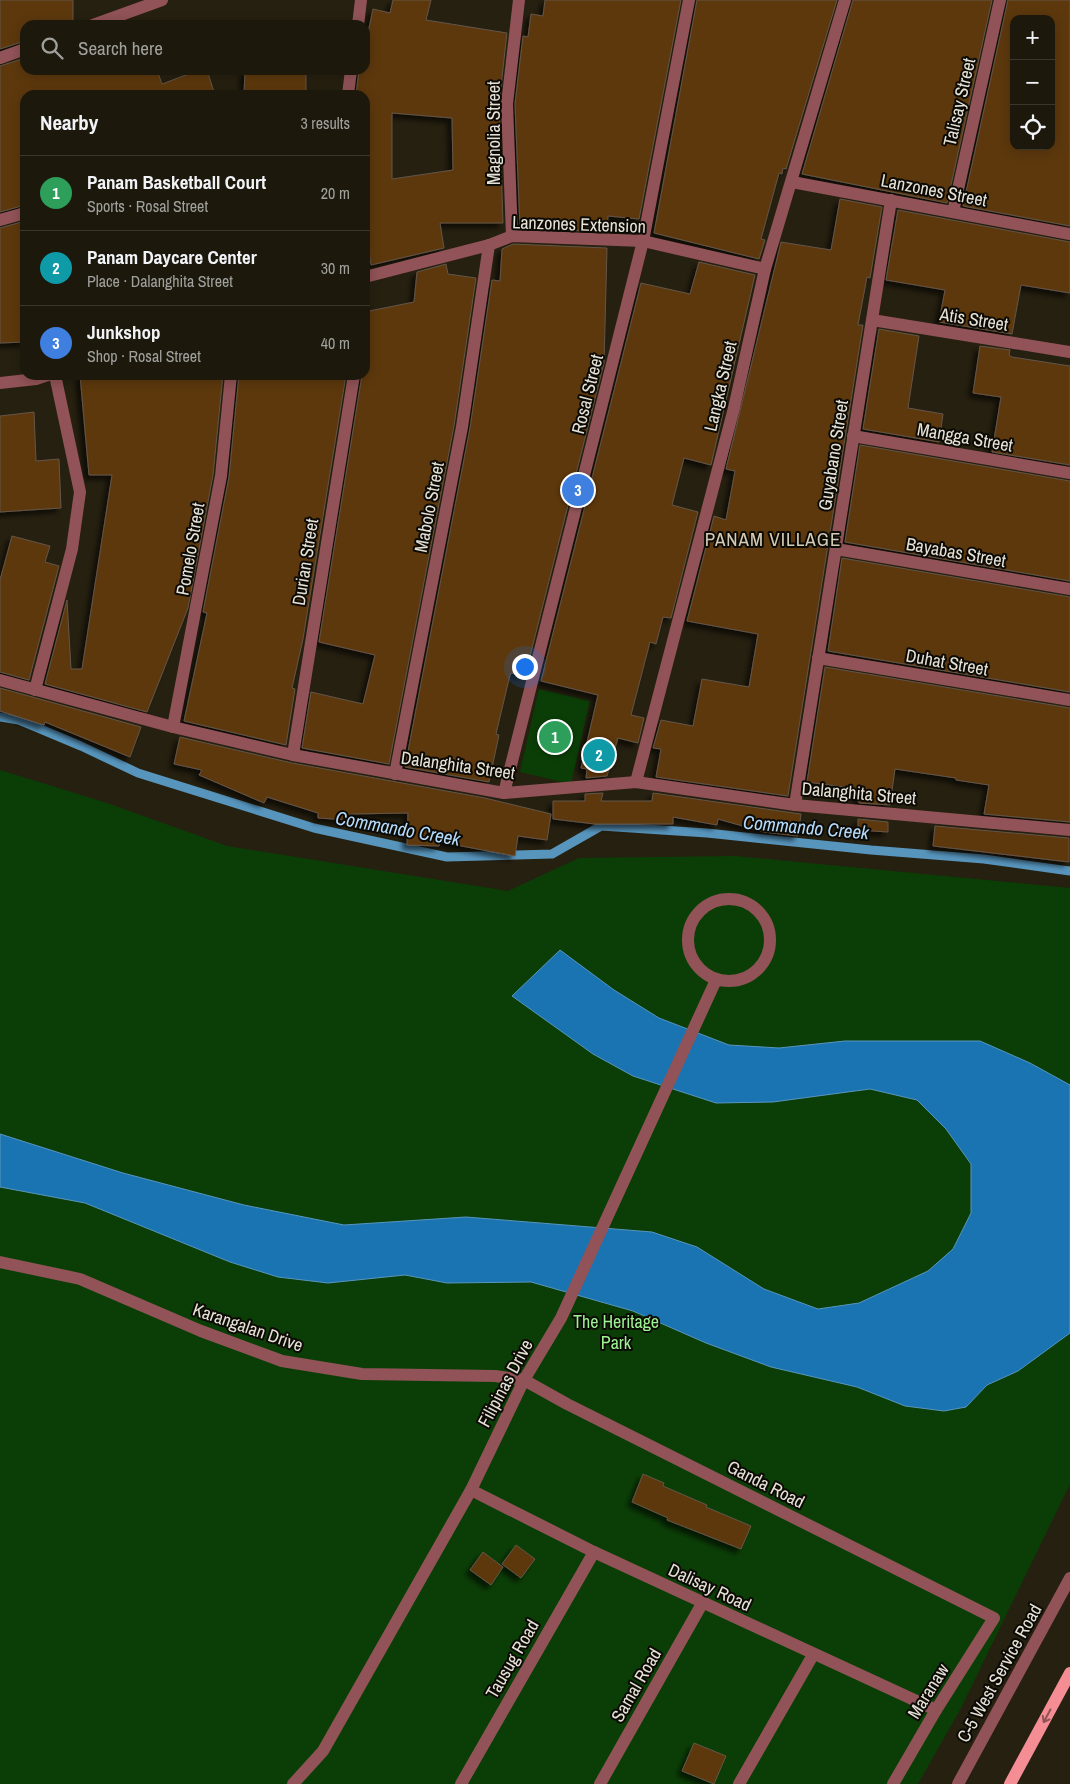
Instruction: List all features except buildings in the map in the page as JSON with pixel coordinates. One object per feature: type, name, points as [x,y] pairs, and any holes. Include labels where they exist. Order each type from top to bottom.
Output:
[{"type":"main road","points":[[1010,1784],[1070,1673]]},
{"type":"street","points":[[106,20],[162,0]]},
{"type":"street","points":[[359,20],[361,0]]},
{"type":"street","name":"Magnolia Street","points":[[512,236],[507,104],[519,0]]},
{"type":"street","name":"Rosal Street","points":[[504,793],[643,241],[689,0]]},
{"type":"street","name":"Langka Street","points":[[636,782],[734,408],[765,269],[845,0]]},
{"type":"street","name":"Talisay Street","points":[[952,212],[1000,0]]},
{"type":"street","points":[[0,58],[20,51]]},
{"type":"street","points":[[349,90],[350,75]]},
{"type":"street","name":"Lanzones Street","points":[[792,182],[1070,234]]},
{"type":"street","name":"Guyabano Street","points":[[795,805],[891,200]]},
{"type":"street","points":[[0,220],[20,214]]},
{"type":"street","name":"Lanzones Extension","points":[[370,276],[489,245],[512,236],[643,241],[765,269]]},
{"type":"street","name":"Mabolo Street","points":[[395,774],[462,427],[489,245]]},
{"type":"street","name":"Atis Street","points":[[872,320],[1070,352]]},
{"type":"street","points":[[0,383],[27,380]]},
{"type":"street","points":[[35,690],[72,548],[80,492],[56,380]]},
{"type":"street","name":"Pomelo Street","points":[[173,727],[198,608],[221,476],[231,380]]},
{"type":"street","name":"Durian Street","points":[[293,755],[353,380]]},
{"type":"street","name":"Mangga Street","points":[[853,436],[1070,473]]},
{"type":"street","name":"Bayabas Street","points":[[836,548],[1070,589]]},
{"type":"street","name":"Duhat Street","points":[[818,658],[1070,700]]},
{"type":"street","name":"Dalanghita Street","points":[[0,680],[173,727],[293,755],[504,793],[636,782],[795,805],[1070,830]]},
{"type":"street","points":[[729,899],[742,901],[753,907],[763,916],[770,934],[768,954],[762,965],[753,974],[742,980],[716,980],[704,974],[695,965],[689,953],[687,940],[689,927],[695,916],[710,904],[729,899]]},
{"type":"street","name":"Filipinas Drive","points":[[293,1784],[323,1751],[471,1490],[524,1380],[561,1318],[716,980]]},
{"type":"street","name":"Karangalan Drive","points":[[0,1262],[80,1279],[201,1331],[282,1362],[362,1374],[486,1376],[524,1380]]},
{"type":"street","name":"Ganda Road","points":[[524,1380],[567,1404],[994,1618]]},
{"type":"street","name":"Dalisay Road","points":[[471,1490],[594,1552],[813,1655],[936,1710]]},
{"type":"street","name":"Tausug Road","points":[[461,1784],[594,1552]]},
{"type":"street","name":"C-5 West Service Road","points":[[958,1784],[1070,1578]]},
{"type":"street","name":"Samal Road","points":[[600,1784],[703,1602]]},
{"type":"street","name":"Maranaw","points":[[893,1784],[936,1710],[994,1618]]},
{"type":"street","points":[[739,1784],[813,1655]]},
{"type":"green space","points":[[539,689],[590,701],[571,784],[520,772]]},
{"type":"green space","name":"The Heritage Park","points":[[0,770],[107,803],[227,846],[508,891],[579,858],[735,856],[1070,888],[1070,1484],[961,1708],[918,1784],[0,1784]]},
{"type":"water","points":[[560,950],[614,990],[659,1018],[729,1045],[779,1048],[845,1041],[980,1041],[1030,1063],[1070,1085],[1070,1333],[1018,1371],[987,1385],[966,1407],[944,1411],[905,1406],[857,1387],[771,1367],[706,1343],[633,1311],[531,1282],[447,1283],[405,1275],[328,1283],[278,1277],[230,1262],[85,1203],[0,1187],[0,1134],[123,1173],[244,1205],[344,1225],[466,1217],[652,1232],[697,1247],[764,1289],[818,1309],[859,1303],[928,1271],[953,1249],[971,1213],[971,1164],[946,1129],[917,1100],[870,1089],[773,1102],[716,1103],[633,1076],[593,1054],[512,996]]},
{"type":"waterway","name":"Commando Creek","points":[[0,717],[19,720],[138,773],[314,828],[447,857],[552,854],[601,826],[707,833],[871,850],[984,859],[1070,871]]},
{"type":"place","name":"Junkshop","points":[[578,490]]},
{"type":"place","name":"Panam Basketball Court","points":[[555,737]]},
{"type":"place","name":"Panam Daycare Center","points":[[599,755]]},
{"type":"district","name":"PANAM VILLAGE","points":[[773,539]]}]
